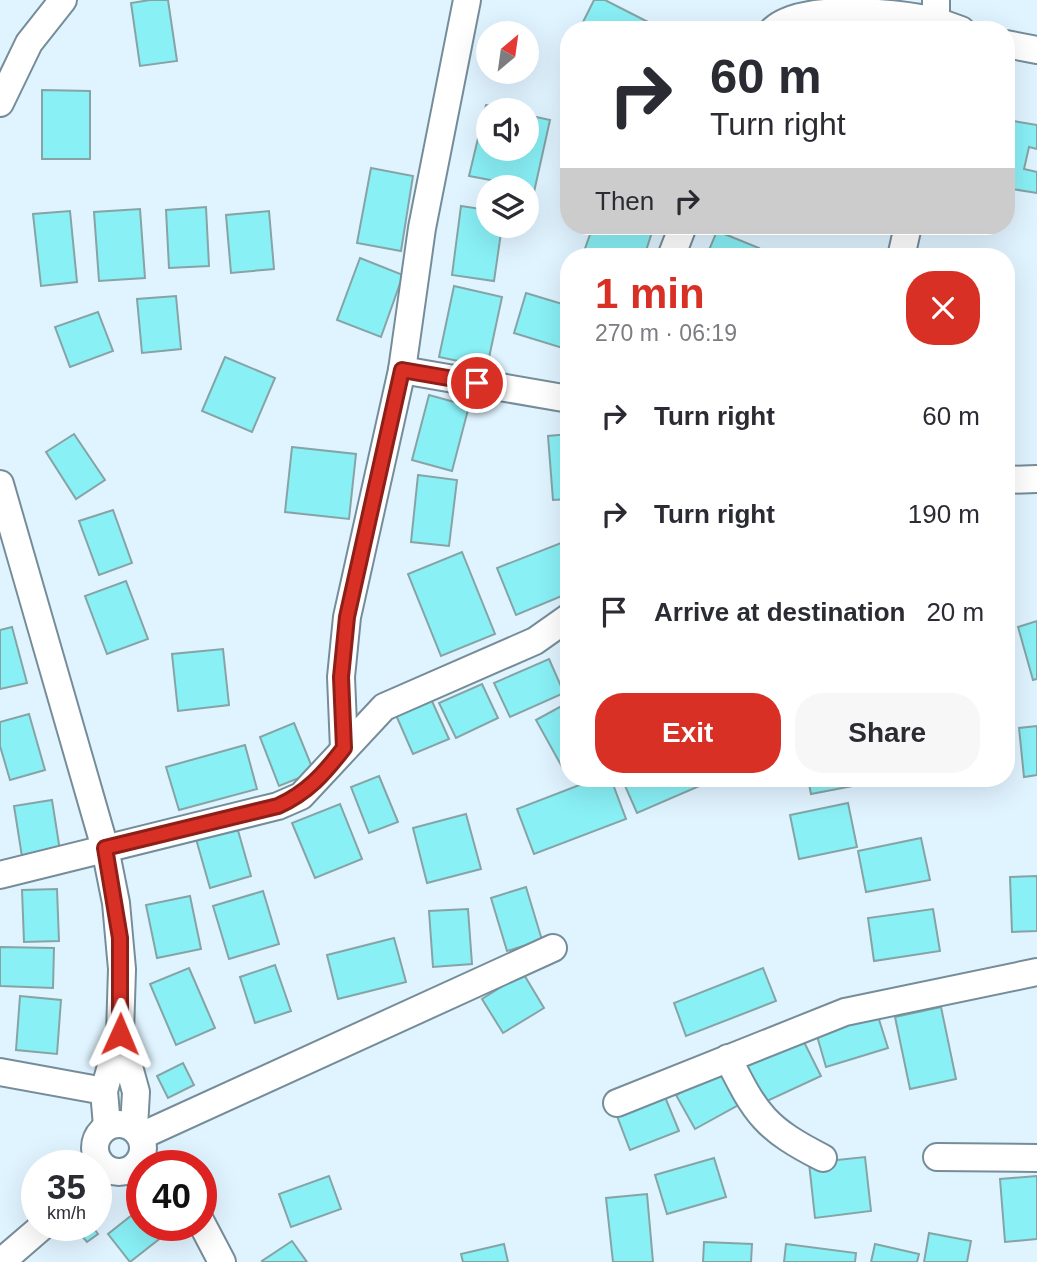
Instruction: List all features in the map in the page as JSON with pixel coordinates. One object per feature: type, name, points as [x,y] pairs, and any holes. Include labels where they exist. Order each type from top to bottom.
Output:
[{"type":"street","points":[[0,103],[29,43],[62,0]]},
{"type":"street","points":[[344,748],[341,677],[347,617],[402,370],[422,228],[467,0]]},
{"type":"street","points":[[790,21],[831,12],[936,17]]},
{"type":"street","points":[[1015,46],[1037,50]]},
{"type":"street","points":[[402,370],[560,397]]},
{"type":"street","points":[[1015,480],[1037,480]]},
{"type":"street","points":[[0,484],[105,848],[120,938],[120,1034],[136,1092],[143,1147]]},
{"type":"street","points":[[0,875],[278,806],[302,796],[384,707],[535,641],[560,623]]},
{"type":"street","points":[[112,1178],[130,1171],[143,1147],[553,948]]},
{"type":"street","points":[[617,1103],[845,1012],[1037,972]]},
{"type":"street","points":[[107,1126],[104,1091],[120,1034]]},
{"type":"street","points":[[728,1058],[752,1105],[764,1121],[796,1144],[823,1158]]},
{"type":"street","points":[[0,1072],[104,1091]]},
{"type":"street","points":[[91,1150],[107,1126],[121,1123],[143,1147]]},
{"type":"street","points":[[937,1157],[1037,1158]]},
{"type":"street","points":[[1,1262],[25,1241]]},
{"type":"street","points":[[211,1241],[222,1262]]},
{"type":"building","points":[[168,0],[177,61],[140,66],[131,3]]},
{"type":"building","points":[[594,0],[605,0],[646,21],[584,21]]},
{"type":"building","points":[[42,90],[90,91],[90,159],[42,159]]},
{"type":"building","points":[[539,118],[550,120],[538,175],[469,176],[476,147],[476,161],[539,161]]},
{"type":"building","points":[[1015,121],[1037,125],[1037,149],[1029,147],[1024,169],[1037,172],[1037,193],[1015,189]]},
{"type":"building","points":[[371,168],[413,176],[401,251],[357,243]]},
{"type":"building","points":[[461,206],[476,208],[476,238],[500,238],[494,281],[452,275]]},
{"type":"building","points":[[206,207],[209,266],[169,268],[166,210]]},
{"type":"building","points":[[140,209],[145,278],[99,281],[94,212]]},
{"type":"building","points":[[70,211],[77,282],[41,286],[33,214]]},
{"type":"building","points":[[269,211],[274,269],[231,273],[226,215]]},
{"type":"building","points":[[590,235],[651,235],[647,248],[585,248]]},
{"type":"building","points":[[715,235],[727,235],[759,248],[710,248]]},
{"type":"building","points":[[360,258],[403,275],[381,337],[337,320]]},
{"type":"building","points":[[454,286],[502,297],[487,367],[439,357]]},
{"type":"building","points":[[526,293],[560,303],[560,347],[514,333]]},
{"type":"building","points":[[176,296],[181,349],[142,353],[137,299]]},
{"type":"building","points":[[98,312],[113,351],[70,367],[55,327]]},
{"type":"building","points":[[225,357],[275,378],[252,432],[202,411]]},
{"type":"building","points":[[429,395],[469,406],[452,471],[412,460]]},
{"type":"building","points":[[74,434],[105,480],[76,499],[46,452]]},
{"type":"building","points":[[560,435],[560,500],[553,500],[548,436]]},
{"type":"building","points":[[292,447],[356,454],[349,519],[285,512]]},
{"type":"building","points":[[418,475],[457,480],[449,546],[411,542]]},
{"type":"building","points":[[113,510],[132,563],[99,575],[79,521]]},
{"type":"building","points":[[560,543],[560,597],[516,615],[497,568]]},
{"type":"building","points":[[462,552],[495,634],[441,656],[408,574]]},
{"type":"building","points":[[126,581],[148,639],[107,654],[85,596]]},
{"type":"building","points":[[1037,621],[1037,679],[1033,680],[1018,627]]},
{"type":"building","points":[[12,627],[27,683],[0,689],[0,630]]},
{"type":"building","points":[[223,649],[229,705],[178,711],[172,654]]},
{"type":"building","points":[[549,659],[560,684],[560,695],[510,717],[494,683]]},
{"type":"building","points":[[482,684],[498,718],[456,738],[439,703]]},
{"type":"building","points":[[427,690],[449,739],[413,754],[392,706]]},
{"type":"building","points":[[560,707],[560,763],[536,720]]},
{"type":"building","points":[[29,714],[45,770],[10,780],[0,746],[0,722]]},
{"type":"building","points":[[294,723],[314,772],[279,786],[260,737]]},
{"type":"building","points":[[1037,726],[1037,775],[1024,777],[1019,728]]},
{"type":"building","points":[[245,745],[257,789],[179,810],[166,767]]},
{"type":"building","points":[[379,776],[398,822],[369,833],[351,787]]},
{"type":"building","points":[[574,787],[614,787],[626,819],[534,854],[517,809]]},
{"type":"building","points":[[626,787],[697,787],[637,813]]},
{"type":"building","points":[[810,787],[848,787],[811,794]]},
{"type":"building","points":[[52,800],[61,857],[23,863],[14,806]]},
{"type":"building","points":[[848,803],[857,847],[799,859],[790,815]]},
{"type":"building","points":[[340,804],[362,859],[315,878],[292,823]]},
{"type":"building","points":[[466,814],[481,869],[427,883],[413,828]]},
{"type":"building","points":[[235,820],[251,876],[210,888],[194,832]]},
{"type":"building","points":[[921,838],[930,880],[866,892],[858,851]]},
{"type":"building","points":[[1037,876],[1037,931],[1012,932],[1010,877]]},
{"type":"building","points":[[526,887],[542,940],[507,951],[491,898]]},
{"type":"building","points":[[57,889],[59,941],[24,942],[22,890]]},
{"type":"building","points":[[263,891],[279,944],[229,959],[213,906]]},
{"type":"building","points":[[190,896],[201,949],[157,958],[146,905]]},
{"type":"building","points":[[468,909],[472,964],[433,967],[429,911]]},
{"type":"building","points":[[933,909],[940,951],[874,961],[868,918]]},
{"type":"building","points":[[394,938],[406,982],[338,999],[327,955]]},
{"type":"building","points":[[0,947],[54,948],[53,988],[0,986]]},
{"type":"building","points":[[275,965],[291,1011],[255,1023],[240,977]]},
{"type":"building","points":[[189,968],[215,1028],[176,1045],[150,984]]},
{"type":"building","points":[[763,968],[776,1001],[686,1036],[674,1003]]},
{"type":"building","points":[[523,973],[544,1008],[503,1033],[482,999]]},
{"type":"building","points":[[20,996],[61,1000],[57,1054],[16,1050]]},
{"type":"building","points":[[941,1007],[956,1079],[910,1089],[895,1017]]},
{"type":"building","points":[[876,1010],[888,1048],[826,1067],[815,1029]]},
{"type":"building","points":[[800,1034],[821,1076],[765,1102],[744,1060]]},
{"type":"building","points":[[183,1063],[194,1085],[168,1098],[157,1076]]},
{"type":"building","points":[[723,1070],[742,1103],[695,1129],[676,1095]]},
{"type":"building","points":[[665,1097],[679,1131],[630,1150],[617,1116]]},
{"type":"building","points":[[865,1157],[871,1211],[815,1218],[809,1163]]},
{"type":"building","points":[[714,1158],[726,1197],[667,1214],[655,1175]]},
{"type":"building","points":[[329,1176],[341,1209],[291,1227],[279,1194]]},
{"type":"building","points":[[1037,1176],[1037,1239],[1005,1242],[1000,1179]]},
{"type":"building","points":[[647,1194],[653,1262],[613,1262],[606,1198]]},
{"type":"building","points":[[126,1220],[126,1241],[157,1241],[130,1262],[112,1239],[112,1231]]},
{"type":"building","points":[[929,1233],[971,1241],[967,1262],[924,1262]]},
{"type":"building","points":[[292,1241],[307,1262],[262,1261]]},
{"type":"building","points":[[704,1242],[752,1244],[751,1262],[703,1262]]},
{"type":"building","points":[[504,1244],[508,1262],[463,1262],[461,1254]]},
{"type":"building","points":[[786,1244],[856,1253],[855,1262],[784,1262]]},
{"type":"building","points":[[875,1244],[919,1254],[917,1262],[871,1262]]},
{"type":"route","points":[[120,1034],[120,938],[105,848],[278,806],[302,796],[324,774],[344,748],[341,677],[347,617],[358,557],[402,370],[477,383]]}]
